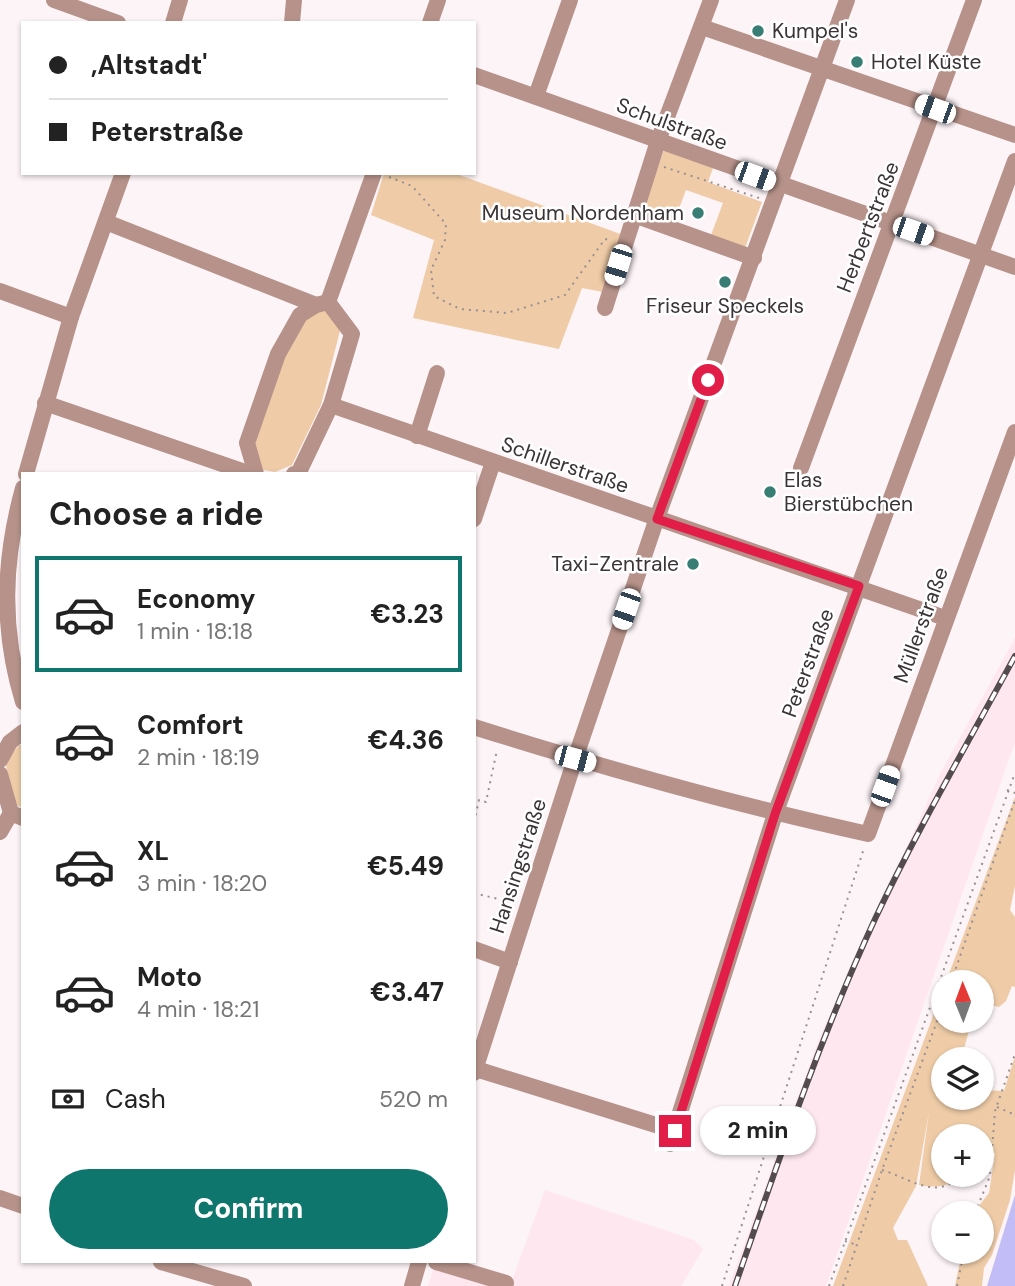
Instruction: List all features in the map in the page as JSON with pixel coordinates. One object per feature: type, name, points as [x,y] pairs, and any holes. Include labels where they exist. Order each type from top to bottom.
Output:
[{"type":"street","points":[[54,0],[112,21]]},
{"type":"street","points":[[174,21],[180,0]]},
{"type":"street","points":[[292,21],[294,0]]},
{"type":"street","points":[[431,21],[438,0]]},
{"type":"street","points":[[536,96],[570,0]]},
{"type":"street","points":[[605,308],[658,141],[711,0]]},
{"type":"street","name":"Hansingstraße","points":[[476,1068],[575,759],[657,519],[847,0]]},
{"type":"street","name":"Herbertstraße","points":[[801,468],[974,0]]},
{"type":"street","points":[[702,27],[1015,135]]},
{"type":"street","name":"Schulstraße","points":[[476,76],[1015,267]]},
{"type":"street","name":"Peterstraße","points":[[476,1071],[673,1138],[775,814],[1015,161]]},
{"type":"street","points":[[27,472],[71,317],[122,175]]},
{"type":"street","points":[[253,472],[247,443],[278,354],[300,315],[322,303],[373,175]]},
{"type":"street","points":[[634,215],[754,258]]},
{"type":"street","points":[[106,222],[322,303],[352,334],[331,405],[299,472]]},
{"type":"street","points":[[0,291],[71,317]]},
{"type":"street","points":[[417,436],[436,373]]},
{"type":"street","points":[[46,403],[247,472]]},
{"type":"street","name":"Schillerstraße","points":[[331,405],[946,618]]},
{"type":"street","name":"Müllerstraße","points":[[868,834],[1015,432]]},
{"type":"street","points":[[476,513],[493,462]]},
{"type":"street","points":[[21,495],[14,519],[5,609],[12,666],[21,695]]},
{"type":"street","points":[[476,728],[575,759],[775,814],[868,834]]},
{"type":"street","points":[[0,760],[10,742],[21,734]]},
{"type":"street","points":[[0,774],[17,816],[0,832]]},
{"type":"street","points":[[476,950],[510,962]]},
{"type":"street","points":[[0,1198],[21,1205]]},
{"type":"street","points":[[163,1263],[186,1273],[244,1286]]},
{"type":"street","points":[[412,1286],[419,1263]]},
{"type":"street","points":[[439,1263],[506,1283]]},
{"type":"path","points":[[651,163],[773,203]]},
{"type":"path","points":[[385,175],[412,186],[446,224],[445,240],[431,270],[434,296],[460,309],[508,313],[565,295],[605,239],[625,244]]},
{"type":"path","points":[[476,813],[479,800],[486,802],[500,735]]},
{"type":"path","points":[[829,1286],[1015,773]]},
{"type":"path","points":[[1007,790],[1015,793]]},
{"type":"path","points":[[955,970],[1015,800]]},
{"type":"path","points":[[722,1286],[868,834]]},
{"type":"path","points":[[476,893],[527,906]]},
{"type":"path","points":[[843,1286],[933,1033]]},
{"type":"path","points":[[994,1124],[996,1106],[1015,1054]]},
{"type":"path","points":[[996,1106],[1015,1115]]},
{"type":"path","points":[[882,1170],[928,1188],[934,1187]]},
{"type":"path","points":[[845,1241],[858,1246]]},
{"type":"path","points":[[957,1286],[961,1264]]},
{"type":"shaded area","points":[[664,150],[713,168],[708,182],[762,202],[745,248],[711,235],[723,203],[686,190],[674,222],[642,210]]},
{"type":"shaded area","points":[[383,175],[459,175],[623,235],[608,293],[582,288],[559,349],[413,318],[434,240],[371,215]]},
{"type":"shaded area","points":[[326,305],[341,327],[321,405],[292,465],[275,472],[257,469],[249,442],[280,355],[313,309]]},
{"type":"shaded area","points":[[1015,638],[1015,742],[936,970],[931,970],[931,984],[826,1286],[729,1286],[819,1039],[941,772]]},
{"type":"shaded area","points":[[21,745],[21,807],[16,805],[5,762]]},
{"type":"shaded area","points":[[1015,797],[1015,886],[1010,910],[1015,917],[1015,987],[1012,986],[1006,1001],[999,1007],[994,1006],[994,970],[950,970]]},
{"type":"shaded area","points":[[931,1021],[931,1033],[968,1033],[964,1047],[931,1047],[931,1110],[994,1110],[994,1091],[1004,1091],[1015,1056],[1015,1170],[1010,1200],[994,1249],[994,1201],[983,1201],[990,1187],[994,1187],[994,1124],[931,1124],[931,1187],[919,1185],[929,1112],[916,1186],[893,1228],[898,1240],[907,1240],[928,1286],[833,1286]]},
{"type":"shaded area","points":[[545,1190],[694,1240],[703,1249],[681,1286],[510,1286]]},
{"type":"shaded area","points":[[1015,1195],[1015,1286],[987,1286]]},
{"type":"shaded area","points":[[959,1264],[986,1264],[982,1286],[955,1286]]},
{"type":"shaded area","points":[[434,1267],[493,1286],[428,1286]]},
{"type":"railway","points":[[735,1286],[800,1101],[855,964],[908,853],[1015,656]]},
{"type":"place","name":"Kumpel's","points":[[758,31]]},
{"type":"place","name":"Hotel Küste","points":[[857,62]]},
{"type":"place","name":"Museum Nordenham","points":[[698,213]]},
{"type":"place","name":"Friseur Speckels","points":[[725,282]]},
{"type":"place","name":"Elas Bierstübchen","points":[[770,492]]},
{"type":"place","name":"Taxi-Zentrale","points":[[693,564]]},
{"type":"route","points":[[675,1131],[775,814],[859,586],[657,519],[708,380]]}]
